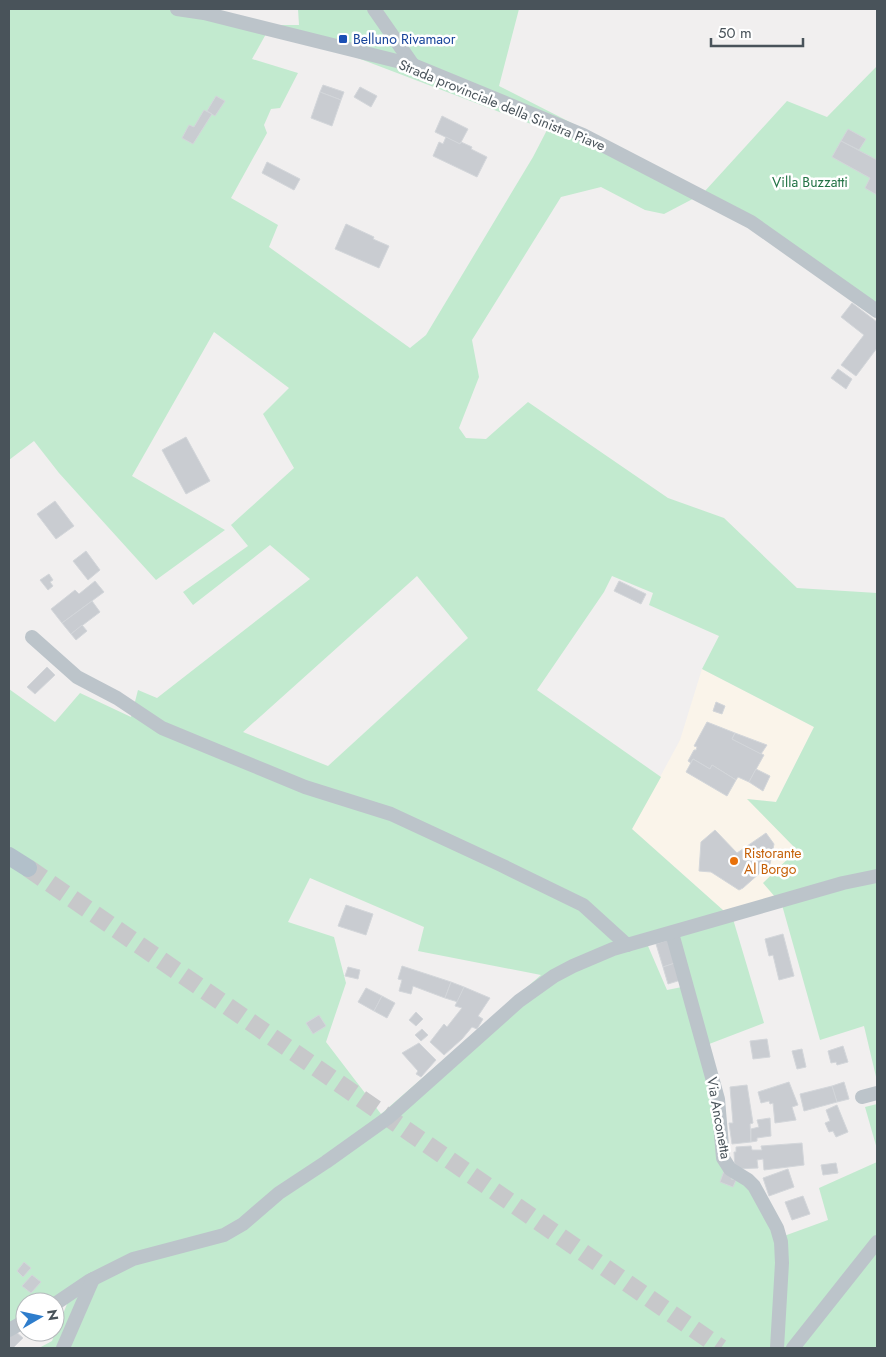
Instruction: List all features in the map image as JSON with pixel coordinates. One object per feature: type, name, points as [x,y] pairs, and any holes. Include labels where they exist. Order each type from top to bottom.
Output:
[{"type":"main road","points":[[9,856],[28,868]]},
{"type":"street","name":"Strada provinciale della Sinistra Piave","points":[[177,9],[204,13],[413,65],[583,134],[751,222],[877,310]]},
{"type":"street","points":[[374,9],[413,65]]},
{"type":"street","points":[[32,636],[77,677],[117,698],[162,728],[305,787],[391,814],[501,865],[583,905],[627,945]]},
{"type":"street","points":[[65,1297],[93,1278],[133,1260],[224,1235],[243,1224],[280,1193],[389,1117],[456,1056],[537,987],[573,966],[627,945],[843,883],[877,876]]},
{"type":"street","name":"Via Anconetta","points":[[672,933],[718,1099],[723,1158],[730,1169],[754,1186],[779,1236],[782,1263],[777,1348]]},
{"type":"street","points":[[862,1097],[877,1093]]},
{"type":"street","points":[[793,1348],[877,1242]]},
{"type":"street","points":[[63,1348],[93,1278]]},
{"type":"shaded area","points":[[702,669],[814,727],[776,802],[748,799],[797,850],[782,905],[733,919],[632,829],[680,740]]},
{"type":"green space","name":"Villa Buzzatti","points":[[9,9],[195,9],[271,25],[299,25],[298,9],[519,9],[499,86],[705,191],[787,101],[827,117],[877,66],[877,310],[706,192],[664,214],[645,210],[601,187],[561,197],[472,340],[479,377],[459,428],[466,438],[486,439],[528,402],[668,498],[724,518],[797,588],[877,593],[877,1081],[864,1026],[820,1040],[782,905],[763,883],[797,850],[747,799],[776,802],[814,727],[702,669],[719,636],[649,605],[653,593],[612,576],[604,592],[537,690],[661,777],[632,829],[733,919],[764,1023],[704,1046],[726,1156],[784,1236],[828,1220],[819,1188],[877,1162],[877,1348],[39,1348],[50,1342],[65,1342],[65,1309],[67,1304],[65,1304],[65,1292],[15,1292],[15,1326],[9,1329],[9,689],[55,722],[80,693],[131,717],[138,690],[157,698],[310,579],[270,545],[193,605],[183,592],[248,546],[231,525],[294,468],[263,414],[289,388],[214,332],[132,476],[225,530],[156,580],[59,473],[34,441],[9,460]],"holes":[[[271,25],[547,130],[533,157],[426,335],[410,348],[269,247],[278,225],[231,198],[267,133],[264,125],[271,109],[280,108],[298,73],[252,59]],[[417,576],[468,638],[328,766],[243,732]],[[310,878],[424,927],[418,951],[541,975],[381,1114],[326,1042],[346,983],[334,937],[288,922]],[[673,932],[687,986],[667,990],[645,939]]]},
{"type":"green space","points":[[877,1104],[877,1149],[865,1107]]},
{"type":"building","points":[[323,85],[344,92],[341,100],[320,92]]},
{"type":"building","points":[[360,87],[377,96],[371,107],[354,97]]},
{"type":"building","points":[[320,92],[341,100],[332,126],[311,118]]},
{"type":"building","points":[[216,96],[225,101],[215,116],[207,111]]},
{"type":"building","points":[[204,110],[212,114],[193,144],[182,138],[189,125],[194,127]]},
{"type":"building","points":[[442,116],[468,129],[460,144],[435,132]]},
{"type":"building","points":[[848,129],[866,139],[859,150],[841,141]]},
{"type":"building","points":[[446,137],[460,144],[461,142],[472,147],[471,149],[487,157],[477,177],[433,156],[439,142],[443,144]]},
{"type":"building","points":[[841,141],[877,160],[877,195],[865,188],[870,178],[832,157]]},
{"type":"building","points":[[267,162],[300,179],[294,190],[262,173]]},
{"type":"building","points":[[346,224],[389,246],[379,268],[335,249]]},
{"type":"building","points":[[852,303],[877,322],[877,348],[856,376],[841,365],[864,335],[841,317]]},
{"type":"building","points":[[838,369],[852,379],[846,389],[831,378]]},
{"type":"building","points":[[186,437],[210,481],[186,494],[162,450]]},
{"type":"building","points":[[55,501],[74,526],[56,539],[37,514]]},
{"type":"building","points":[[86,551],[100,570],[88,580],[73,561]]},
{"type":"building","points":[[49,574],[53,580],[50,582],[53,586],[48,590],[40,580]]},
{"type":"building","points":[[95,581],[104,592],[62,623],[51,609],[75,590],[79,594]]},
{"type":"building","points":[[619,581],[646,594],[641,604],[614,591]]},
{"type":"building","points":[[92,601],[100,612],[71,634],[62,623]]},
{"type":"building","points":[[82,625],[87,631],[76,640],[71,634]]},
{"type":"building","points":[[47,667],[55,675],[35,694],[27,687]]},
{"type":"building","points":[[716,702],[725,706],[722,714],[713,711]]},
{"type":"building","points":[[707,722],[735,733],[732,739],[764,755],[749,782],[738,777],[736,780],[712,765],[710,769],[693,759],[691,763],[688,761],[694,750],[696,750],[697,747],[694,746]]},
{"type":"building","points":[[735,733],[767,745],[761,754],[732,739]]},
{"type":"building","points":[[693,759],[710,769],[712,765],[736,780],[727,796],[686,772]]},
{"type":"building","points":[[756,769],[770,776],[763,791],[749,782]]},
{"type":"building","name":"Ristorante Al Borgo","points":[[715,830],[737,853],[766,833],[774,844],[770,864],[739,890],[711,872],[699,871],[701,842]]},
{"type":"building","points":[[346,905],[373,914],[366,935],[338,926]]},
{"type":"building","points":[[783,934],[794,976],[779,980],[773,955],[769,956],[765,939]]},
{"type":"building","points":[[668,940],[675,963],[663,967],[656,944]]},
{"type":"building","points":[[675,963],[681,980],[668,984],[663,967]]},
{"type":"building","points":[[402,966],[451,982],[445,998],[413,986],[411,994],[399,991],[402,980],[398,979]]},
{"type":"building","points":[[348,967],[360,970],[358,979],[345,976]]},
{"type":"building","points":[[451,982],[464,987],[458,1002],[445,998]]},
{"type":"building","points":[[464,987],[490,998],[478,1016],[483,1019],[477,1029],[472,1027],[444,1055],[430,1042],[444,1024],[447,1027],[462,1008],[455,1006]]},
{"type":"building","points":[[366,988],[382,996],[374,1011],[358,1002]]},
{"type":"building","points":[[382,996],[395,1003],[387,1018],[374,1011]]},
{"type":"building","points":[[416,1012],[423,1019],[416,1026],[409,1020]]},
{"type":"building","points":[[319,1015],[326,1026],[313,1034],[306,1023]]},
{"type":"building","points":[[422,1029],[428,1035],[421,1041],[415,1035]]},
{"type":"building","points":[[767,1039],[770,1057],[753,1059],[750,1041]]},
{"type":"building","points":[[419,1043],[436,1060],[421,1077],[416,1074],[418,1071],[402,1053]]},
{"type":"building","points":[[843,1046],[848,1062],[837,1065],[836,1062],[831,1063],[828,1051]]},
{"type":"building","points":[[802,1049],[806,1067],[797,1069],[792,1051]]},
{"type":"building","points":[[789,1082],[798,1105],[792,1107],[796,1120],[775,1123],[773,1103],[770,1104],[769,1101],[761,1103],[758,1092]]},
{"type":"building","points":[[844,1082],[849,1099],[837,1102],[832,1086]]},
{"type":"building","points":[[747,1085],[753,1123],[750,1124],[751,1142],[732,1144],[729,1123],[733,1123],[730,1087]]},
{"type":"building","points":[[832,1086],[837,1102],[804,1111],[800,1094]]},
{"type":"building","points":[[837,1105],[848,1132],[836,1137],[833,1131],[829,1132],[825,1123],[830,1121],[826,1110]]},
{"type":"building","points":[[770,1118],[771,1136],[757,1138],[757,1141],[751,1142],[751,1129],[759,1127],[757,1120]]},
{"type":"building","points":[[802,1143],[804,1165],[764,1170],[763,1159],[757,1160],[758,1168],[735,1169],[734,1152],[736,1152],[736,1147],[751,1146],[752,1150],[762,1150],[761,1146]]},
{"type":"building","points":[[836,1163],[838,1173],[823,1175],[821,1165]]},
{"type":"building","points":[[788,1169],[794,1187],[769,1196],[763,1178]]},
{"type":"building","points":[[724,1171],[732,1174],[731,1179],[736,1180],[733,1187],[720,1182]]},
{"type":"building","points":[[803,1196],[810,1214],[792,1220],[785,1202]]},
{"type":"building","points":[[24,1262],[31,1268],[23,1277],[17,1271]]},
{"type":"building","points":[[32,1275],[41,1282],[32,1292],[22,1286]]},
{"type":"building","points":[[15,1331],[15,1342],[19,1342],[13,1348],[9,1348],[9,1337]]},
{"type":"tunnel","points":[[28,868],[721,1348]]},
{"type":"place","name":"Belluno Rivamaor","points":[[343,39]]},
{"type":"place","name":"Ristorante Al Borgo","points":[[734,861]]}]
